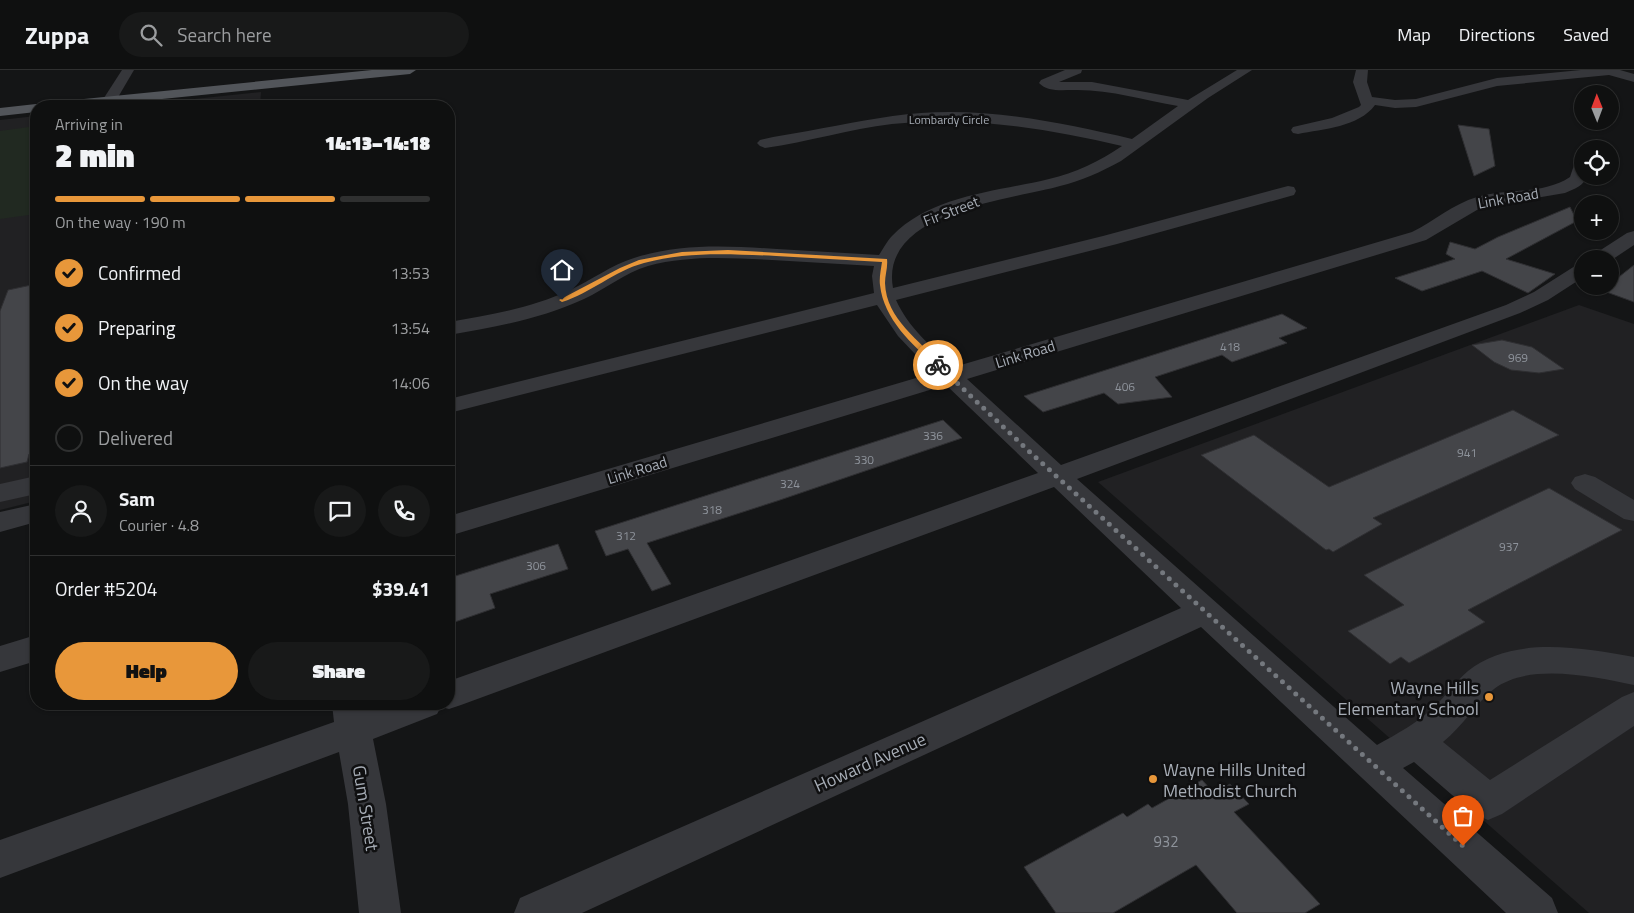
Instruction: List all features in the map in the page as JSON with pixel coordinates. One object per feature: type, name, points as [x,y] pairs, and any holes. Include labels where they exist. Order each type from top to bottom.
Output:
[{"type":"main road","points":[[109,100],[410,70]]},
{"type":"main road","points":[[0,112],[30,109]]},
{"type":"street","points":[[109,100],[128,70]]},
{"type":"street","points":[[1076,70],[1046,83],[1055,86],[1079,84],[1189,104]]},
{"type":"street","name":"Fir Street","points":[[1246,70],[1227,79],[1189,104],[1115,158],[1084,173],[1043,186],[976,200],[935,214],[916,224],[892,247],[885,261],[882,283],[884,296],[895,319],[914,342],[1374,766],[1537,913]]},
{"type":"street","points":[[1298,130],[1360,114],[1366,110],[1368,105],[1360,82],[1362,70]]},
{"type":"street","points":[[1366,100],[1395,104],[1416,103],[1490,84],[1585,72],[1608,71],[1634,78]]},
{"type":"street","points":[[1475,72],[1510,81]]},
{"type":"street","name":"Lombardy Circle","points":[[765,143],[871,122],[951,117],[1031,122],[1133,144]]},
{"type":"street","name":"Link Road","points":[[455,524],[1419,236],[1435,228],[1457,210],[1467,205],[1506,196],[1562,188],[1574,181]]},
{"type":"street","points":[[455,404],[1110,240],[1288,191]]},
{"type":"street","points":[[1613,250],[1634,236]]},
{"type":"street","points":[[455,327],[501,320],[537,310],[578,294],[622,269],[641,262],[682,253],[728,252],[885,261]]},
{"type":"street","points":[[455,693],[1513,310],[1541,296],[1574,275]]},
{"type":"street","points":[[1585,483],[1634,512]]},
{"type":"street","points":[[0,493],[30,486]]},
{"type":"street","points":[[0,522],[30,514]]},
{"type":"street","name":"Howard Avenue","points":[[535,913],[1205,611]]},
{"type":"street","points":[[0,659],[30,650]]},
{"type":"street","points":[[1374,766],[1448,716],[1464,696],[1488,675],[1515,665],[1547,661],[1593,663],[1634,671]]},
{"type":"street","points":[[1415,740],[1488,802],[1634,707]]},
{"type":"street","points":[[0,859],[217,781],[351,717],[391,710]]},
{"type":"street","name":"Gum Street","points":[[351,717],[367,804],[380,913]]},
{"type":"shaded area","points":[[261,92],[260,100],[185,100]]},
{"type":"shaded area","points":[[30,117],[30,502],[0,510],[0,120]]},
{"type":"shaded area","points":[[30,127],[30,215],[0,219],[0,131]]},
{"type":"shaded area","name":"Wayne Hills Elementary School","points":[[1579,305],[1634,324],[1634,913],[1589,913],[1098,482]]},
{"type":"building","points":[[1458,125],[1489,129],[1495,166],[1474,176]]},
{"type":"building","points":[[1570,207],[1574,215],[1574,223],[1506,259],[1555,274],[1528,293],[1482,271],[1422,291],[1395,278],[1455,259],[1446,254],[1450,242],[1475,249],[1498,237]]},
{"type":"building","points":[[1634,265],[1634,302],[1615,295],[1619,295],[1619,277]]},
{"type":"building","points":[[30,285],[30,454],[27,462],[0,468],[0,311],[8,290]]},
{"type":"building","points":[[1282,314],[1307,328],[1279,338],[1287,343],[1232,362],[1222,355],[1155,377],[1172,397],[1118,404],[1104,393],[1043,412],[1024,396]]},
{"type":"building","points":[[1502,340],[1532,347],[1564,369],[1539,373],[1511,370],[1494,362],[1472,345]]},
{"type":"building","points":[[1513,410],[1559,435],[1373,518],[1382,524],[1333,552],[1329,549],[1326,550],[1201,455],[1254,435],[1329,487]]},
{"type":"building","points":[[943,420],[962,438],[647,543],[671,584],[652,591],[628,549],[606,556],[595,531]]},
{"type":"building","points":[[1549,488],[1622,530],[1468,610],[1485,622],[1409,663],[1401,657],[1390,664],[1348,631],[1404,605],[1364,575]]},
{"type":"building","points":[[558,544],[568,569],[490,594],[495,608],[455,622],[455,576]]},
{"type":"building","points":[[1202,780],[1214,793],[1230,784],[1249,804],[1234,812],[1320,904],[1305,913],[1237,913],[1196,865],[1113,913],[1056,913],[1024,867],[1123,813],[1127,817],[1148,804],[1152,808]]},
{"type":"way so far","points":[[938,365],[1032,454],[1463,846]]},
{"type":"place","name":"Wayne Hills Elementary School","points":[[1489,697]]},
{"type":"place","name":"Wayne Hills United Methodist Church","points":[[1153,779]]},
{"type":"route","points":[[562,300],[578,294],[622,269],[659,257],[682,253],[728,252],[885,261],[882,283],[886,303],[895,319],[914,342],[938,365]]}]
